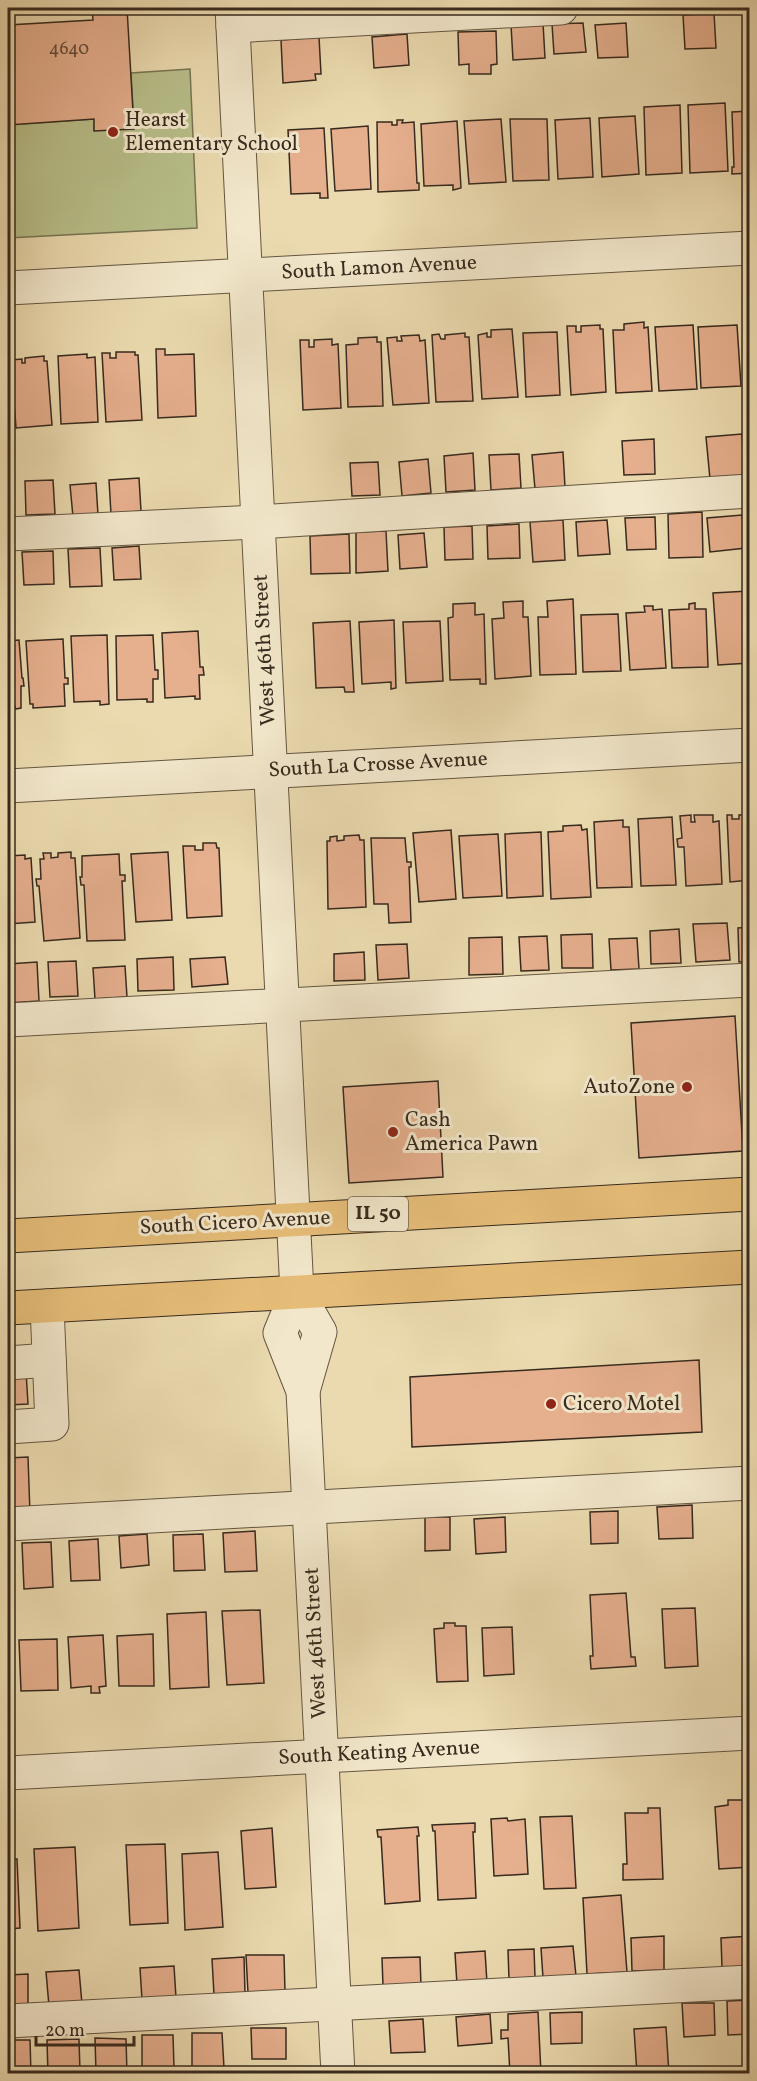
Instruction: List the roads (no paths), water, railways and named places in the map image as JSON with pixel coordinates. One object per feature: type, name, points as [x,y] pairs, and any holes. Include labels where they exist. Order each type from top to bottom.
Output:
[{"type":"main road","name":"South Cicero Avenue","points":[[8,1236],[750,1194]]},
{"type":"main road","points":[[8,1308],[750,1267]]},
{"type":"street","points":[[232,17],[561,8]]},
{"type":"street","name":"West 46th Street","points":[[232,17],[297,1292],[320,1332],[303,1391],[338,2073]]},
{"type":"street","name":"South Lamon Avenue","points":[[8,288],[750,248]]},
{"type":"street","points":[[8,534],[258,522],[750,491]]},
{"type":"street","name":"South La Crosse Avenue","points":[[8,786],[750,745]]},
{"type":"street","points":[[8,1020],[750,980]]},
{"type":"street","points":[[8,1426],[52,1424],[46,1306]]},
{"type":"street","points":[[8,1363],[49,1360]]},
{"type":"street","points":[[8,1524],[750,1483]]},
{"type":"street","name":"South Keating Avenue","points":[[8,1773],[750,1733]]},
{"type":"street","points":[[8,2021],[750,1982]]},
{"type":"place","name":"Hearst Elementary School","points":[[113,132]]},
{"type":"place","name":"AutoZone","points":[[687,1087]]},
{"type":"place","name":"Cash America Pawn","points":[[393,1132]]},
{"type":"place","name":"Cicero Motel","points":[[551,1404]]}]
